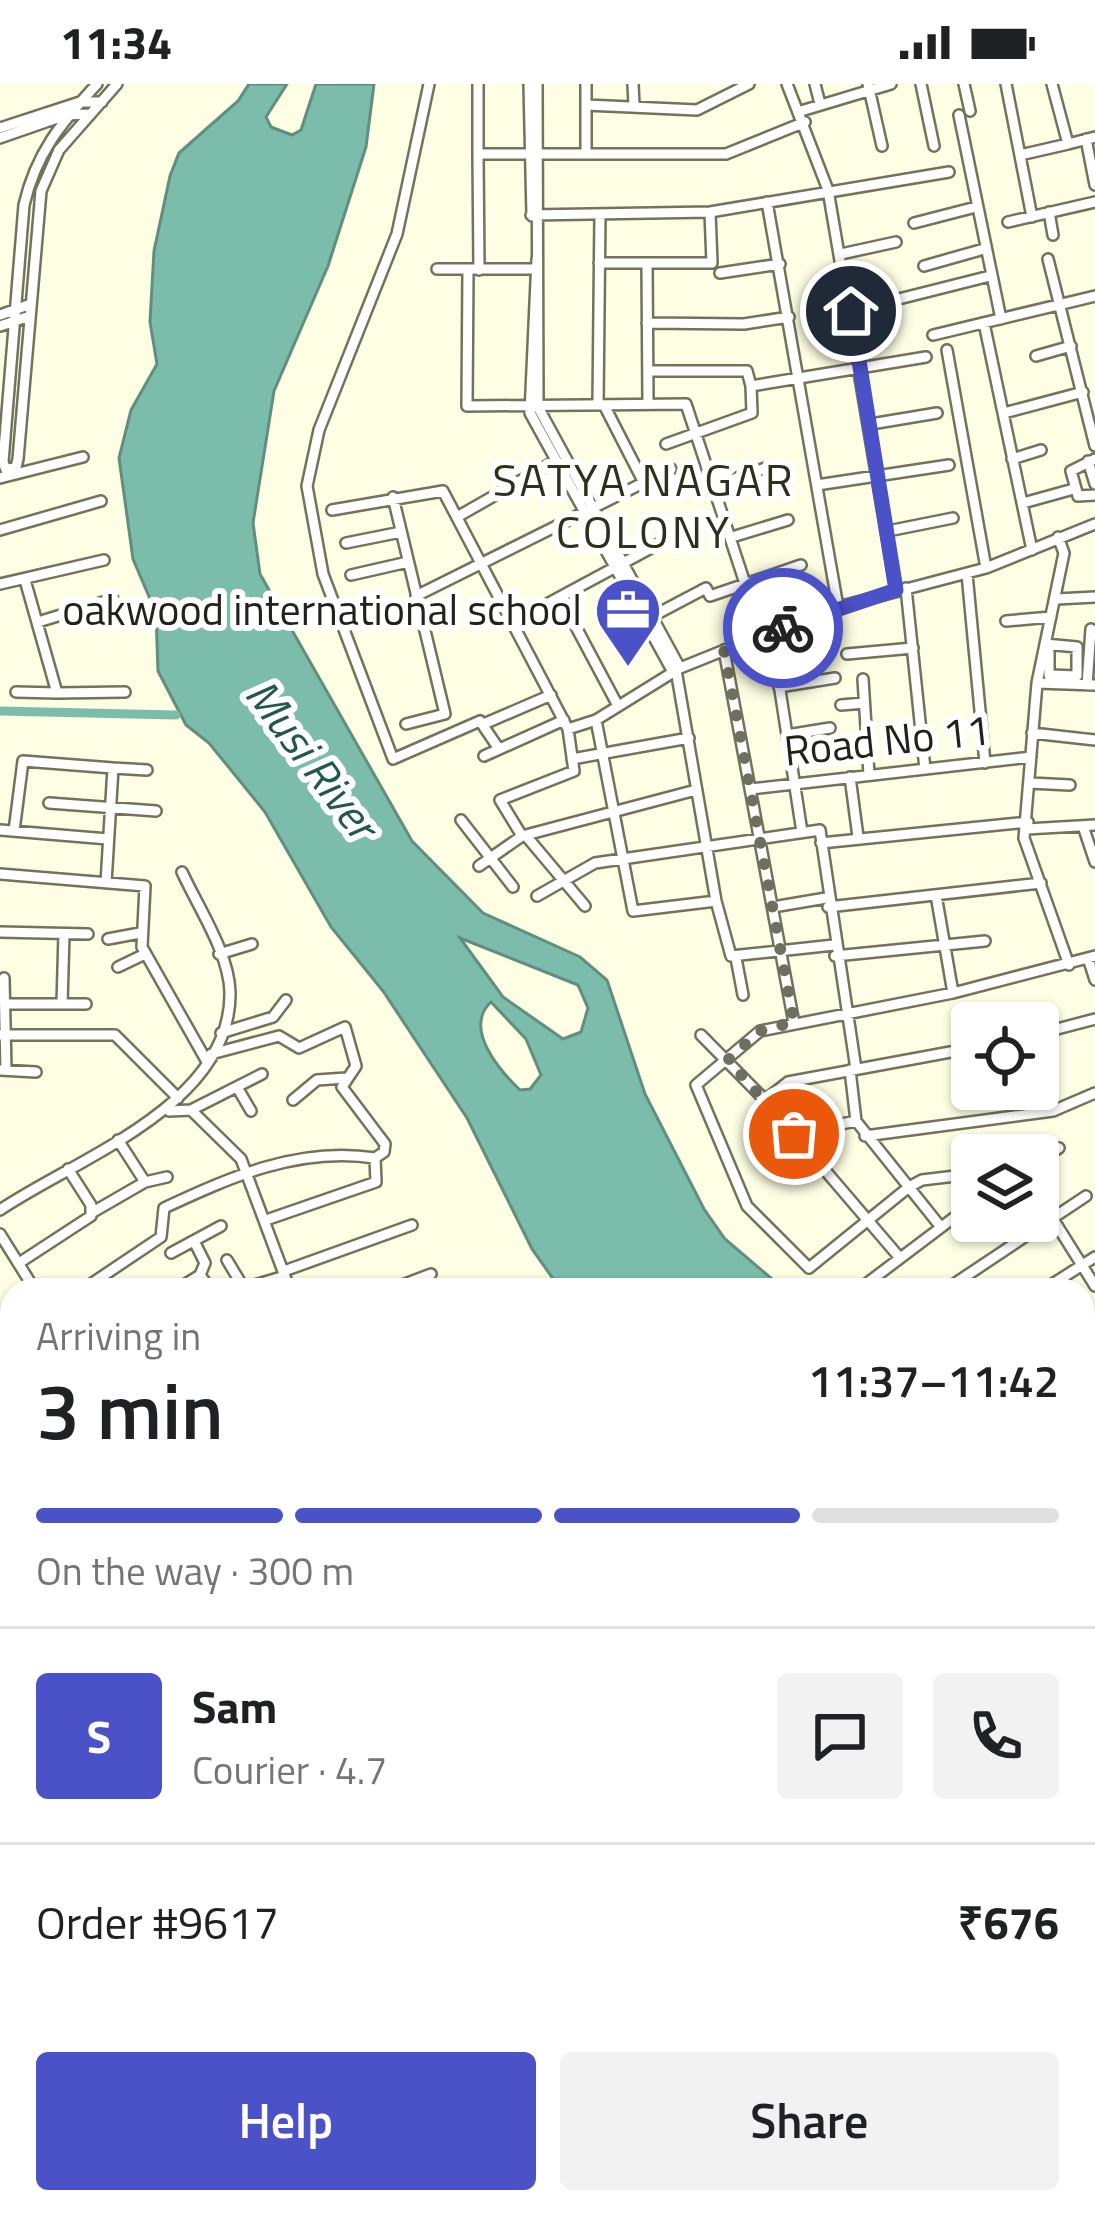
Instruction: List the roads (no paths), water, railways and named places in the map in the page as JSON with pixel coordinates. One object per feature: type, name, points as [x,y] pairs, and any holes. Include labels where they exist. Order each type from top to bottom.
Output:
[{"type":"street","points":[[97,84],[66,115],[31,173],[2,462],[6,470],[16,467],[18,459],[41,191],[59,150],[117,84]]},
{"type":"street","points":[[429,84],[397,234],[319,430],[307,486],[323,574],[393,759],[551,695]]},
{"type":"street","points":[[478,84],[467,406],[686,404],[766,633],[802,832]]},
{"type":"street","points":[[533,84],[538,255],[534,406],[555,461],[586,509]]},
{"type":"street","points":[[586,84],[586,154]]},
{"type":"street","points":[[633,84],[634,105]]},
{"type":"street","points":[[586,105],[698,110],[749,84]]},
{"type":"street","points":[[787,84],[828,190],[841,254],[913,648],[925,769]]},
{"type":"street","points":[[815,84],[820,104]]},
{"type":"street","points":[[478,154],[726,154],[820,104],[868,86],[891,84]]},
{"type":"street","points":[[921,84],[934,146]]},
{"type":"street","points":[[964,84],[976,207],[1000,319]]},
{"type":"street","points":[[1006,84],[1032,217]]},
{"type":"street","points":[[1052,84],[1067,144]]},
{"type":"street","points":[[868,86],[882,146]]},
{"type":"street","points":[[0,128],[80,102],[102,102]]},
{"type":"street","points":[[0,138],[66,115],[89,114]]},
{"type":"street","points":[[1020,155],[1090,138],[1095,185]]},
{"type":"street","points":[[535,216],[710,212],[949,172]]},
{"type":"street","points":[[766,202],[838,608]]},
{"type":"street","points":[[1008,222],[1095,202]]},
{"type":"street","points":[[914,223],[976,207]]},
{"type":"street","points":[[599,263],[712,263],[710,212]]},
{"type":"street","points":[[1048,212],[1053,235]]},
{"type":"street","points":[[600,214],[601,405],[643,481]]},
{"type":"street","points":[[841,254],[896,242]]},
{"type":"street","points":[[924,266],[984,249]]},
{"type":"street","points":[[1048,259],[1095,446]]},
{"type":"street","points":[[646,263],[648,404]]},
{"type":"street","points":[[720,273],[780,264]]},
{"type":"street","points":[[437,268],[535,269]]},
{"type":"street","points":[[851,311],[990,276]]},
{"type":"street","points":[[933,335],[1095,296]]},
{"type":"street","points":[[0,326],[30,310]]},
{"type":"street","points":[[0,315],[15,315]]},
{"type":"street","points":[[647,323],[744,324],[789,317]]},
{"type":"street","points":[[984,323],[1032,550]]},
{"type":"street","points":[[1036,356],[1071,346]]},
{"type":"street","points":[[947,350],[986,568]]},
{"type":"street","points":[[751,386],[926,357]]},
{"type":"street","points":[[648,371],[747,371],[751,386],[752,413],[666,444]]},
{"type":"street","points":[[1004,413],[1083,392]]},
{"type":"street","points":[[534,406],[676,670]]},
{"type":"street","points":[[871,424],[937,413]]},
{"type":"street","points":[[1012,459],[1041,450]]},
{"type":"street","points":[[0,478],[83,457]]},
{"type":"street","points":[[1094,480],[1092,460],[1071,471],[1078,496],[1095,494]]},
{"type":"street","points":[[457,518],[555,461]]},
{"type":"street","points":[[817,485],[949,465]]},
{"type":"street","points":[[714,486],[771,466]]},
{"type":"street","points":[[416,596],[485,566],[586,509],[671,469]]},
{"type":"street","points":[[1023,503],[1070,490]]},
{"type":"street","points":[[332,510],[443,491],[516,621],[566,724],[574,770],[500,800],[524,836],[585,906]]},
{"type":"street","points":[[0,530],[101,501]]},
{"type":"street","points":[[395,502],[445,714],[406,724]]},
{"type":"street","points":[[888,531],[953,518]]},
{"type":"street","points":[[732,537],[788,520]]},
{"type":"street","points":[[484,756],[566,724],[596,720],[676,670],[766,633],[902,589],[968,574],[1095,524]]},
{"type":"street","points":[[516,621],[690,527]]},
{"type":"street","points":[[346,542],[401,532]]},
{"type":"street","points":[[1058,537],[1064,554],[1037,683],[1024,838],[1069,965]]},
{"type":"street","points":[[0,584],[104,560]]},
{"type":"street","points":[[351,575],[408,562]]},
{"type":"street","points":[[617,564],[651,617],[676,670],[729,953],[736,958],[985,941]]},
{"type":"street","points":[[651,617],[706,588],[710,596],[801,566]]},
{"type":"street","points":[[968,574],[985,763]]},
{"type":"street","points":[[25,580],[57,693]]},
{"type":"street","points":[[560,597],[617,704]]},
{"type":"street","points":[[1057,599],[1095,597]]},
{"type":"street","points":[[38,622],[113,599]]},
{"type":"street","points":[[1006,621],[1051,617]]},
{"type":"street","points":[[1047,644],[1047,673],[1053,680],[1091,685],[1091,629]]},
{"type":"street","points":[[1037,683],[1077,676],[1079,650],[1047,644]]},
{"type":"street","points":[[847,654],[913,648]]},
{"type":"street","points":[[724,650],[794,1022]]},
{"type":"street","points":[[779,687],[835,678]]},
{"type":"street","points":[[862,679],[869,776]]},
{"type":"street","points":[[16,692],[125,692]]},
{"type":"street","points":[[841,706],[864,703]]},
{"type":"street","points":[[596,720],[635,912],[716,901]]},
{"type":"street","points":[[486,723],[499,749]]},
{"type":"street","points":[[787,735],[830,728]]},
{"type":"street","points":[[1032,733],[1095,740]]},
{"type":"street","points":[[572,759],[688,738]]},
{"type":"street","name":"Road No 11","points":[[751,789],[1031,758]]},
{"type":"street","points":[[14,832],[23,761],[147,770]]},
{"type":"street","points":[[106,883],[113,769]]},
{"type":"street","points":[[850,777],[858,837]]},
{"type":"street","points":[[1030,783],[1070,784]]},
{"type":"street","points":[[479,866],[524,836],[614,808],[696,790]]},
{"type":"street","points":[[49,803],[156,811]]},
{"type":"street","points":[[461,820],[513,887]]},
{"type":"street","points":[[821,843],[1027,825],[1090,827],[1095,862]]},
{"type":"street","points":[[0,830],[108,838]]},
{"type":"street","points":[[537,896],[559,879],[596,863],[706,843],[820,830],[856,1121],[940,1226]]},
{"type":"street","points":[[0,1210],[169,1111],[221,1033],[230,992],[219,954],[182,872]]},
{"type":"street","points":[[0,874],[145,886],[140,933],[146,954],[207,1057]]},
{"type":"street","points":[[772,908],[1041,883]]},
{"type":"street","points":[[936,895],[953,993]]},
{"type":"street","points":[[0,932],[88,934]]},
{"type":"street","points":[[108,939],[140,933]]},
{"type":"street","points":[[62,1004],[64,934]]},
{"type":"street","points":[[219,954],[252,944]]},
{"type":"street","points":[[118,967],[146,954]]},
{"type":"street","points":[[951,1177],[922,1180],[909,1187],[809,1268],[747,1206],[696,1085],[760,1031],[794,1022],[953,993],[1091,957],[1095,980]]},
{"type":"street","points":[[736,958],[743,995]]},
{"type":"street","points":[[3,986],[3,1070],[36,1072]]},
{"type":"street","points":[[221,1033],[273,1017],[286,1000]]},
{"type":"street","points":[[5,1004],[86,1004]]},
{"type":"street","points":[[1059,1028],[1095,1019]]},
{"type":"street","points":[[100,1278],[161,1237],[164,1208],[279,1161],[350,1154],[374,1158],[384,1152],[385,1144],[342,1088],[356,1066],[356,1056],[351,1034],[342,1026],[299,1048],[279,1036],[207,1057]]},
{"type":"street","points":[[3,1035],[115,1035],[178,1098]]},
{"type":"street","points":[[701,1035],[765,1100],[900,1258]]},
{"type":"street","points":[[765,1100],[788,1082],[951,1052]]},
{"type":"street","points":[[169,1111],[191,1110],[262,1074]]},
{"type":"street","points":[[293,1100],[316,1080],[346,1078]]},
{"type":"street","points":[[238,1087],[251,1112]]},
{"type":"street","points":[[865,1136],[1053,1112],[1095,1094]]},
{"type":"street","points":[[191,1110],[241,1159],[286,1278]]},
{"type":"street","points":[[794,1134],[856,1121]]},
{"type":"street","points":[[118,1140],[145,1182]]},
{"type":"street","points":[[266,1220],[376,1182],[374,1158]]},
{"type":"street","points":[[68,1169],[93,1212]]},
{"type":"street","points":[[19,1263],[93,1212],[145,1182],[167,1177]]},
{"type":"street","points":[[1059,1213],[1087,1196]]},
{"type":"street","points":[[874,1278],[951,1218]]},
{"type":"street","points":[[273,1278],[412,1225]]},
{"type":"street","points":[[171,1253],[221,1226]]},
{"type":"street","points":[[1059,1228],[1090,1278]]},
{"type":"street","points":[[0,1234],[28,1278]]},
{"type":"street","points":[[194,1241],[205,1263],[195,1278]]},
{"type":"street","points":[[963,1278],[1015,1242]]},
{"type":"street","points":[[1062,1278],[1095,1257]]},
{"type":"street","points":[[227,1261],[237,1278]]},
{"type":"street","points":[[420,1278],[431,1274]]},
{"type":"water","name":"Musi River","points":[[249,84],[287,84],[266,117],[271,127],[292,135],[301,130],[316,84],[374,84],[366,147],[328,266],[274,391],[253,523],[260,574],[412,841],[483,913],[580,957],[607,980],[645,1094],[704,1209],[725,1239],[771,1278],[553,1278],[532,1249],[467,1118],[383,991],[331,927],[265,812],[209,743],[186,725],[158,671],[156,613],[133,559],[119,458],[131,410],[157,364],[150,322],[154,251],[179,153],[238,101]],"holes":[[[460,938],[578,985],[588,1008],[581,1032],[563,1039],[503,997]],[[491,1002],[526,1039],[541,1075],[530,1089],[520,1090],[482,1036],[483,1012]]]},
{"type":"waterway","points":[[0,711],[176,715]]},
{"type":"place","name":"oakwood international school","points":[[628,669]]},
{"type":"district","name":"SATYA NAGAR COLONY","points":[[644,506]]}]
